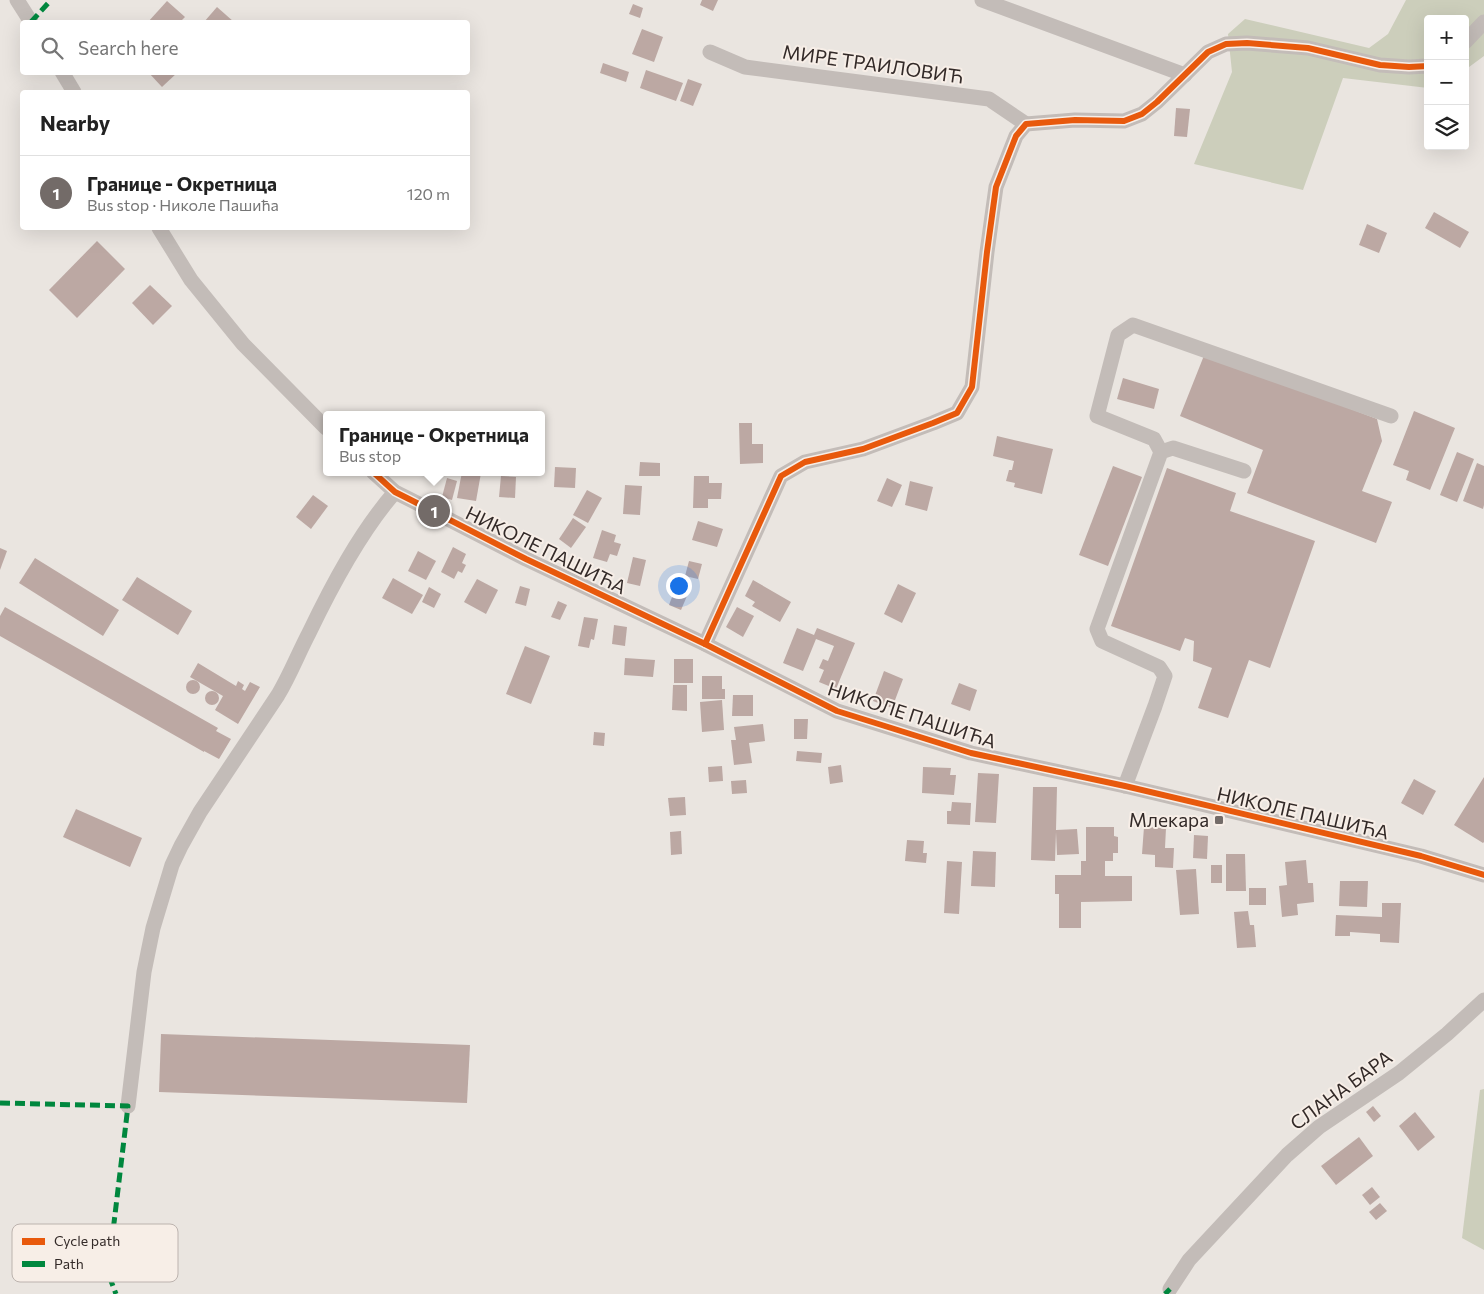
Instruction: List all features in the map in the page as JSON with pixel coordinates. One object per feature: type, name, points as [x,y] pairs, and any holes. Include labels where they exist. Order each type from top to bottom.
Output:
[{"type":"street","points":[[17,0],[30,20]]},
{"type":"street","points":[[982,0],[1185,75]]},
{"type":"street","points":[[1469,38],[1484,22]]},
{"type":"street","points":[[705,644],[781,476],[805,462],[863,449],[957,413],[972,387],[986,252],[996,187],[1016,136],[1026,124],[1075,120],[1124,121],[1142,114],[1208,52],[1226,44],[1247,42],[1308,48],[1380,65],[1424,66]]},
{"type":"street","name":"МИРЕ ТРАИЛОВИЋ","points":[[710,52],[745,67],[989,99],[1026,124]]},
{"type":"street","points":[[64,75],[73,90]]},
{"type":"street","points":[[159,230],[191,280],[243,344],[323,425]]},
{"type":"street","points":[[1125,786],[1155,706],[1164,676],[1159,667],[1102,641],[1097,629],[1161,452],[1154,439],[1097,416],[1118,335],[1132,325],[1391,416]]},
{"type":"street","points":[[1161,452],[1174,448],[1244,471]]},
{"type":"street","name":"НИКОЛЕ ПАШИЋА","points":[[377,476],[395,492],[526,559],[705,644],[837,711],[971,753],[1125,786],[1421,856],[1484,875]]},
{"type":"street","points":[[128,1106],[146,963],[153,928],[172,865],[200,812],[278,696],[345,564],[380,510],[395,492]]},
{"type":"street","name":"СЛАНА БАРА","points":[[1170,1289],[1189,1260],[1287,1155],[1319,1127],[1399,1074],[1484,1000]]},
{"type":"green space","points":[[1406,0],[1484,0],[1484,56],[1469,67],[1469,15],[1424,15],[1424,88],[1343,78],[1303,190],[1194,164],[1232,72],[1228,34],[1245,19],[1369,48],[1388,34]]},
{"type":"green space","points":[[1484,1089],[1484,1250],[1462,1238],[1480,1090]]},
{"type":"building","points":[[702,0],[718,0],[713,11],[700,5]]},
{"type":"building","points":[[167,1],[185,17],[182,20],[150,20]]},
{"type":"building","points":[[633,4],[643,8],[640,18],[629,14]]},
{"type":"building","points":[[217,7],[232,20],[206,20]]},
{"type":"building","points":[[642,29],[663,37],[654,62],[632,54]]},
{"type":"building","points":[[603,63],[629,72],[626,82],[600,73]]},
{"type":"building","points":[[646,70],[683,83],[676,101],[640,88]]},
{"type":"building","points":[[151,75],[175,75],[162,87]]},
{"type":"building","points":[[688,79],[702,84],[693,106],[680,101]]},
{"type":"building","points":[[1176,108],[1190,109],[1187,137],[1174,136]]},
{"type":"building","points":[[1434,212],[1469,232],[1460,248],[1425,228]]},
{"type":"building","points":[[1367,224],[1387,233],[1379,253],[1359,245]]},
{"type":"building","points":[[97,241],[125,269],[77,318],[49,290]]},
{"type":"building","points":[[150,285],[172,306],[153,325],[132,303]]},
{"type":"building","points":[[1205,353],[1377,419],[1382,441],[1362,491],[1392,502],[1376,543],[1247,493],[1263,450],[1180,416]]},
{"type":"building","points":[[1123,378],[1159,389],[1154,409],[1117,399]]},
{"type":"building","points":[[1414,411],[1455,428],[1430,490],[1406,480],[1409,471],[1393,465]]},
{"type":"building","points":[[739,423],[752,423],[752,444],[763,444],[763,463],[740,464]]},
{"type":"building","points":[[997,436],[1053,449],[1042,494],[1014,487],[1015,483],[1006,481],[1014,461],[993,456]]},
{"type":"building","points":[[1457,452],[1474,459],[1457,502],[1440,495]]},
{"type":"building","points":[[640,462],[660,463],[660,476],[639,476]]},
{"type":"building","points":[[1477,463],[1484,466],[1483,509],[1463,501]]},
{"type":"building","points":[[1113,466],[1142,477],[1108,566],[1079,555]]},
{"type":"building","points":[[555,467],[576,468],[575,488],[554,487]]},
{"type":"building","points":[[1167,468],[1236,493],[1230,511],[1315,541],[1270,668],[1249,660],[1228,718],[1198,708],[1212,668],[1193,661],[1194,641],[1185,638],[1180,651],[1111,626]]},
{"type":"building","points":[[461,476],[480,476],[476,501],[457,498]]},
{"type":"building","points":[[501,476],[516,477],[515,498],[499,497]]},
{"type":"building","points":[[694,476],[709,476],[709,483],[722,483],[721,499],[708,499],[708,508],[693,508]]},
{"type":"building","points":[[447,478],[457,481],[452,500],[442,497]]},
{"type":"building","points":[[887,478],[902,485],[892,507],[877,501]]},
{"type":"building","points":[[910,481],[933,487],[927,511],[905,505]]},
{"type":"building","points":[[625,485],[642,486],[640,515],[623,514]]},
{"type":"building","points":[[587,490],[602,498],[588,523],[573,515]]},
{"type":"building","points":[[313,495],[328,506],[311,529],[296,517]]},
{"type":"building","points":[[573,518],[586,527],[571,548],[559,539]]},
{"type":"building","points":[[698,521],[723,529],[717,547],[692,540]]},
{"type":"building","points":[[602,530],[616,535],[614,542],[621,544],[617,556],[610,554],[607,562],[593,558]]},
{"type":"building","points":[[453,547],[466,554],[462,563],[466,565],[462,573],[458,571],[454,579],[441,572]]},
{"type":"building","points":[[0,548],[7,551],[0,570]]},
{"type":"building","points":[[418,551],[436,561],[426,580],[408,571]]},
{"type":"building","points":[[633,557],[646,560],[640,586],[627,583]]},
{"type":"building","points":[[35,558],[119,610],[103,636],[19,583]]},
{"type":"building","points":[[689,561],[702,564],[698,579],[685,576]]},
{"type":"building","points":[[137,577],[192,611],[178,635],[122,600]]},
{"type":"building","points":[[393,578],[423,595],[412,614],[382,598]]},
{"type":"building","points":[[477,579],[498,590],[486,614],[464,602]]},
{"type":"building","points":[[753,580],[791,602],[780,622],[752,606],[755,602],[745,596]]},
{"type":"building","points":[[677,584],[690,589],[681,610],[669,605]]},
{"type":"building","points":[[898,584],[916,593],[902,623],[884,614]]},
{"type":"building","points":[[520,586],[530,589],[526,606],[515,603]]},
{"type":"building","points":[[429,587],[441,594],[434,608],[422,602]]},
{"type":"building","points":[[558,601],[567,605],[560,620],[551,617]]},
{"type":"building","points":[[5,607],[218,728],[216,731],[231,739],[219,759],[0,636],[0,616]]},
{"type":"building","points":[[737,607],[754,616],[743,637],[726,627]]},
{"type":"building","points":[[584,617],[598,619],[594,640],[591,639],[589,648],[578,646]]},
{"type":"building","points":[[614,625],[627,627],[625,646],[612,644]]},
{"type":"building","points":[[797,628],[814,635],[817,628],[855,643],[836,689],[819,682],[824,670],[819,668],[823,659],[828,661],[834,646],[816,639],[803,671],[783,663]]},
{"type":"building","points":[[525,646],[550,656],[531,704],[506,694]]},
{"type":"building","points":[[625,658],[655,660],[653,677],[624,675]]},
{"type":"building","points":[[674,659],[693,659],[693,683],[674,683]]},
{"type":"building","points":[[198,663],[236,686],[238,681],[244,685],[242,689],[245,691],[250,682],[260,687],[238,724],[215,710],[223,696],[190,677]]},
{"type":"building","points":[[884,671],[903,679],[892,708],[873,701]]},
{"type":"building","points":[[702,676],[722,676],[722,689],[725,689],[725,699],[702,699]]},
{"type":"building","points":[[190,680],[196,680],[200,687],[196,694],[190,694],[186,690],[186,684]]},
{"type":"building","points":[[959,683],[977,690],[970,711],[951,704]]},
{"type":"building","points":[[673,685],[687,685],[687,711],[672,710]]},
{"type":"building","points":[[209,691],[215,691],[219,698],[215,705],[209,705],[205,701],[205,695]]},
{"type":"building","points":[[733,695],[753,695],[753,716],[732,716]]},
{"type":"building","points":[[722,700],[724,730],[702,732],[700,702]]},
{"type":"building","points":[[794,719],[808,719],[807,739],[794,739]]},
{"type":"building","points":[[763,724],[765,741],[749,743],[752,763],[734,765],[731,740],[736,740],[734,727]]},
{"type":"building","points":[[594,732],[605,733],[604,746],[593,745]]},
{"type":"building","points":[[797,751],[822,753],[821,763],[796,761]]},
{"type":"building","points":[[841,765],[843,782],[830,784],[828,767]]},
{"type":"building","points":[[722,766],[723,781],[709,782],[708,767]]},
{"type":"building","points":[[923,767],[951,768],[950,775],[956,775],[954,795],[922,793]]},
{"type":"building","points":[[978,773],[999,774],[996,823],[975,822]]},
{"type":"building","points":[[1484,777],[1484,842],[1483,843],[1454,825]]},
{"type":"building","points":[[1414,779],[1436,791],[1423,815],[1401,803]]},
{"type":"building","points":[[746,780],[747,793],[732,794],[731,781]]},
{"type":"building","points":[[1033,787],[1057,787],[1056,830],[1077,829],[1079,854],[1057,855],[1056,832],[1055,861],[1031,860]]},
{"type":"building","points":[[685,797],[686,815],[670,816],[668,798]]},
{"type":"building","points":[[952,802],[971,803],[970,825],[947,824],[947,811],[951,811]]},
{"type":"building","points":[[76,809],[142,838],[130,867],[63,837]]},
{"type":"building","points":[[1086,827],[1114,827],[1114,836],[1118,837],[1118,853],[1113,853],[1113,861],[1105,861],[1105,876],[1132,876],[1132,901],[1081,902],[1081,928],[1059,928],[1059,894],[1055,894],[1055,875],[1081,875],[1081,861],[1086,861]]},
{"type":"building","points":[[1144,827],[1166,828],[1165,848],[1174,848],[1173,868],[1155,867],[1155,855],[1142,854]]},
{"type":"building","points":[[681,831],[682,854],[671,855],[670,832]]},
{"type":"building","points":[[1194,835],[1208,836],[1207,859],[1193,858]]},
{"type":"building","points":[[907,840],[924,841],[923,853],[927,853],[926,863],[905,861]]},
{"type":"building","points":[[973,851],[996,852],[995,887],[971,886]]},
{"type":"building","points":[[1226,854],[1245,854],[1246,891],[1226,891]]},
{"type":"building","points":[[1306,860],[1308,883],[1313,883],[1314,902],[1297,904],[1298,915],[1282,917],[1279,886],[1287,885],[1285,862]]},
{"type":"building","points":[[947,861],[962,862],[959,914],[944,913]]},
{"type":"building","points":[[1211,865],[1222,865],[1222,883],[1211,883]]},
{"type":"building","points":[[1196,869],[1199,914],[1180,915],[1176,870]]},
{"type":"building","points":[[1340,881],[1368,881],[1367,907],[1339,906]]},
{"type":"building","points":[[1249,888],[1266,888],[1266,905],[1249,905]]},
{"type":"building","points":[[1382,903],[1401,903],[1399,943],[1380,942],[1380,934],[1350,932],[1350,936],[1335,936],[1336,915],[1382,917]]},
{"type":"building","points":[[1248,911],[1250,925],[1254,925],[1256,947],[1237,948],[1234,912]]},
{"type":"building","points":[[161,1034],[470,1045],[467,1103],[159,1092]]},
{"type":"building","points":[[1373,1106],[1381,1116],[1374,1122],[1366,1112]]},
{"type":"building","points":[[1415,1112],[1435,1137],[1418,1151],[1399,1126]]},
{"type":"building","points":[[1359,1137],[1373,1156],[1336,1185],[1321,1166]]},
{"type":"building","points":[[1372,1187],[1380,1197],[1370,1205],[1362,1195]]},
{"type":"building","points":[[1380,1203],[1387,1211],[1376,1220],[1369,1212]]},
{"type":"marked path","points":[[33,20],[51,0]]},
{"type":"marked path","points":[[0,1103],[128,1106],[114,1224]]},
{"type":"marked path","points":[[111,1282],[116,1294]]},
{"type":"marked path","points":[[1165,1294],[1170,1289]]},
{"type":"cycle path","points":[[705,644],[781,476],[805,462],[863,449],[957,413],[972,387],[996,187],[1016,136],[1026,124],[1075,120],[1124,121],[1142,114],[1157,102],[1208,52],[1226,44],[1247,43],[1308,48],[1380,65],[1424,66]]},
{"type":"cycle path","points":[[377,476],[395,492],[526,559],[705,644],[837,711],[971,753],[1125,786],[1421,856],[1484,875]]},
{"type":"place","name":"Границе - Окретница","points":[[434,511]]},
{"type":"place","name":"Млекара","points":[[1219,820]]}]
